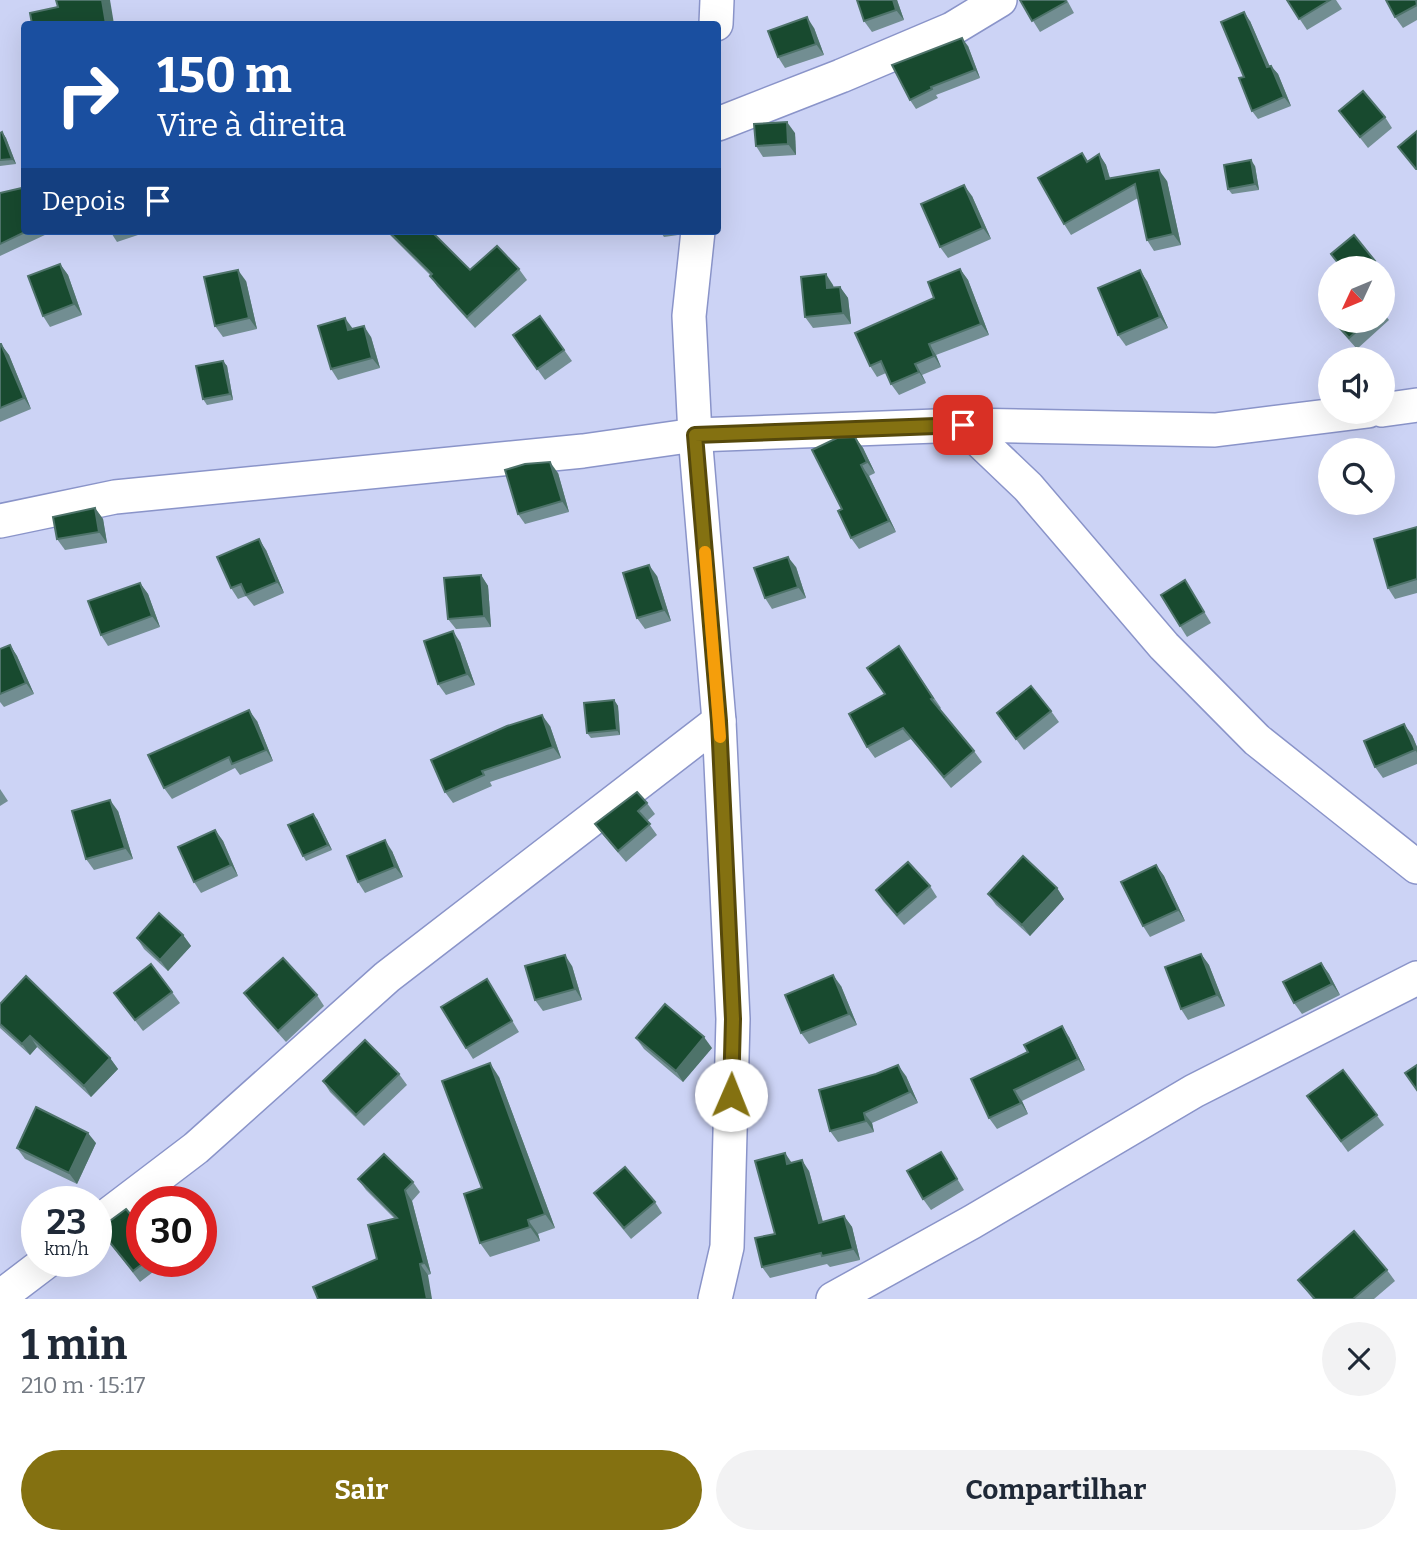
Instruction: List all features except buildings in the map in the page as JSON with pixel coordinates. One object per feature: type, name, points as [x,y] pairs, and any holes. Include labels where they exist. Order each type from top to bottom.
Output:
[{"type":"street","points":[[716,21],[717,0]]},
{"type":"street","points":[[721,123],[951,29],[1000,0]]},
{"type":"street","points":[[698,235],[689,316],[695,435],[719,721],[733,1019],[727,1247],[715,1299]]},
{"type":"street","points":[[1395,408],[1417,405]]},
{"type":"street","points":[[0,521],[115,497],[583,451],[695,435],[963,425],[1215,430],[1318,417]]},
{"type":"street","points":[[963,425],[1028,487],[1164,646],[1257,740],[1417,867]]},
{"type":"street","points":[[112,1212],[196,1148],[387,977],[719,721]]},
{"type":"street","points":[[833,1299],[972,1222],[1194,1091],[1417,978]]},
{"type":"street","points":[[0,1297],[26,1277]]},
{"type":"slow traffic","points":[[705,552],[720,737]]},
{"type":"route","points":[[731,1095],[733,1019],[719,721],[695,435],[963,425]]}]
